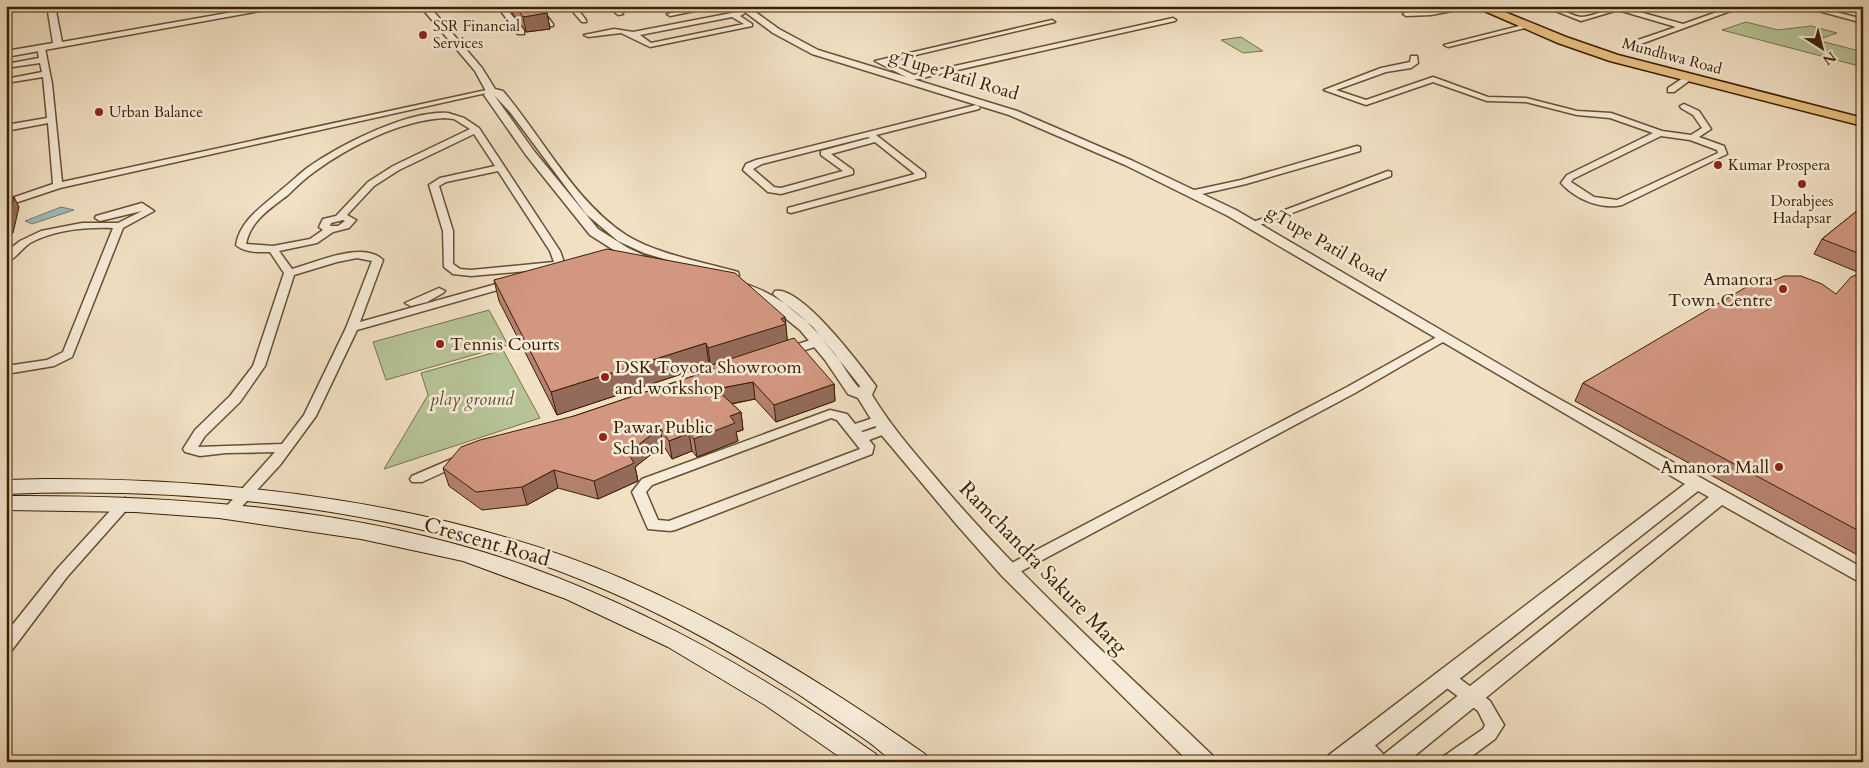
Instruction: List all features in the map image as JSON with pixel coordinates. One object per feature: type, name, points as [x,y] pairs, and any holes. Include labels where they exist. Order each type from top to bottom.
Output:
[{"type":"highway","name":"Mundhwa Road","points":[[1477,6],[1606,55],[1863,122]]},
{"type":"highway","name":"Mundhwa Road","points":[[1491,6],[1629,58],[1863,116]]},
{"type":"main road","name":"Crescent Road","points":[[6,487],[112,485],[245,495],[421,522],[485,538],[558,562],[614,584],[669,610],[766,662],[838,705],[916,762]]},
{"type":"main road","name":"Crescent Road","points":[[6,503],[125,503],[230,512],[405,539],[468,555],[540,580],[624,615],[705,656],[817,725],[866,762]]},
{"type":"street","points":[[51,6],[58,44]]},
{"type":"street","points":[[6,54],[283,6]]},
{"type":"street","name":"Ramchandra Sakure Marg","points":[[424,6],[479,70],[491,91],[488,95],[508,112],[530,153],[594,232],[610,244],[638,257],[754,282],[792,301],[809,315],[868,386],[864,394]]},
{"type":"street","points":[[500,6],[521,32]]},
{"type":"street","points":[[535,6],[551,25]]},
{"type":"street","points":[[571,6],[584,21]]},
{"type":"street","points":[[611,6],[620,14]]},
{"type":"street","points":[[670,14],[716,6]]},
{"type":"street","points":[[1406,14],[1431,13],[1477,6]]},
{"type":"street","points":[[1546,6],[1581,19],[1621,7],[1684,27]]},
{"type":"street","points":[[1638,43],[1741,6]]},
{"type":"street","points":[[1803,6],[1863,21]]},
{"type":"street","points":[[635,34],[741,11],[750,25],[650,45]]},
{"type":"street","name":"gTupe Patil Road","points":[[741,11],[815,52],[909,79],[1013,113],[1193,193],[1253,224],[1444,337],[1863,577]]},
{"type":"street","points":[[1052,22],[878,61],[909,79],[1173,20]]},
{"type":"street","points":[[1448,45],[1527,26]]},
{"type":"street","points":[[588,35],[618,29],[635,34],[658,50]]},
{"type":"street","points":[[40,48],[45,74],[58,186]]},
{"type":"street","points":[[1414,58],[1414,63],[1408,66],[1398,67],[1328,90],[1366,103],[1434,79]]},
{"type":"street","points":[[6,66],[43,60]]},
{"type":"street","points":[[1398,67],[1487,99],[1526,100],[1577,113],[1611,116],[1660,133],[1692,138],[1721,148],[1723,154],[1619,203],[1590,200],[1576,192],[1566,183],[1570,176],[1660,133]]},
{"type":"street","points":[[6,81],[45,74]]},
{"type":"street","points":[[1671,90],[1689,78]]},
{"type":"street","points":[[6,203],[58,186],[491,91]]},
{"type":"street","points":[[1684,106],[1696,113],[1707,129],[1692,138]]},
{"type":"street","points":[[873,137],[759,162],[749,166],[748,170],[771,190],[781,190],[850,172],[824,153],[976,107]]},
{"type":"street","points":[[476,130],[396,168],[371,184],[340,217],[324,223],[324,227],[330,229],[313,241],[273,249],[248,248],[241,245],[241,236],[258,214],[314,167],[392,128],[429,117],[444,115],[456,117],[476,130],[555,251],[560,265]]},
{"type":"street","points":[[6,128],[51,120]]},
{"type":"street","points":[[791,210],[922,175],[873,137]]},
{"type":"street","points":[[1193,193],[1243,182],[1357,149]]},
{"type":"street","points":[[500,168],[443,180],[434,185],[448,231],[448,265],[456,272],[470,273],[560,265]]},
{"type":"street","points":[[1253,224],[1388,174]]},
{"type":"street","points":[[6,259],[14,248],[45,233],[103,225],[119,226],[149,211],[142,206],[100,218]]},
{"type":"street","points":[[6,370],[50,363],[68,354],[119,226]]},
{"type":"street","points":[[273,249],[288,273],[259,366],[235,399],[200,433],[190,449],[200,452],[226,449],[286,448]]},
{"type":"street","points":[[230,512],[286,448],[310,416],[354,323],[378,260],[369,255],[337,258],[288,273]]},
{"type":"street","points":[[354,323],[552,272],[560,265]]},
{"type":"street","name":"Ramchandra Sakure Marg","points":[[682,265],[757,292],[781,305],[804,325],[852,391],[864,394],[882,424],[963,522],[1009,571],[1204,762]]},
{"type":"street","points":[[354,323],[423,300],[439,291]]},
{"type":"street","points":[[1009,571],[1350,390],[1444,337]]},
{"type":"street","points":[[771,357],[817,342]]},
{"type":"street","points":[[830,414],[842,417],[856,433],[867,446],[867,451],[862,454],[670,526],[653,525],[638,492],[647,482],[830,414]]},
{"type":"street","points":[[856,433],[882,424]]},
{"type":"street","points":[[417,479],[476,453]]},
{"type":"street","points":[[1337,762],[1697,483]]},
{"type":"street","points":[[1391,762],[1721,497]]},
{"type":"street","points":[[6,645],[62,572],[125,503]]},
{"type":"street","points":[[1446,678],[1484,706],[1495,725],[1489,734],[1450,762]]},
{"type":"street","points":[[1360,744],[1379,762]]},
{"type":"green space","points":[[1746,22],[1778,30],[1811,26],[1837,33],[1817,40],[1863,52],[1863,67],[1722,30]]},
{"type":"green space","points":[[1241,37],[1263,51],[1243,53],[1221,40]]},
{"type":"green space","name":"Tennis Courts","points":[[489,310],[508,345],[386,380],[373,342]]},
{"type":"green space","name":"play ground","points":[[503,350],[540,418],[384,469],[428,395],[421,373]]},
{"type":"water","points":[[61,207],[74,210],[32,224],[25,221]]},
{"type":"building","points":[[515,6],[540,6],[547,13],[523,17]]},
{"type":"building","points":[[14,197],[8,222],[6,223],[6,199]]},
{"type":"building","points":[[1863,206],[1863,255],[1822,239]]},
{"type":"building","name":"DSK Toyota Showroom and workshop","points":[[607,249],[735,273],[785,317],[781,319],[786,324],[708,348],[706,343],[551,392],[494,280]]},
{"type":"building","name":"Amanora Town Centre","points":[[1863,272],[1863,533],[1583,383],[1765,276],[1775,280],[1784,276],[1801,276],[1822,284],[1836,294],[1851,277]]},
{"type":"building","points":[[794,338],[834,384],[774,405],[753,382],[716,389],[741,412],[730,416],[735,423],[694,439],[689,433],[669,441],[660,428],[628,453],[634,463],[594,481],[554,470],[522,487],[476,492],[443,468],[461,447],[480,440],[574,416],[714,369],[712,365]]},
{"type":"place","name":"SSR Financial Services","points":[[423,35]]},
{"type":"place","name":"Urban Balance","points":[[99,112]]},
{"type":"place","name":"Kumar Prospera","points":[[1718,165]]},
{"type":"place","name":"Dorabjees Hadapsar","points":[[1802,184]]},
{"type":"place","name":"Amanora Town Centre","points":[[1783,289]]},
{"type":"place","name":"Tennis Courts","points":[[440,344]]},
{"type":"place","name":"DSK Toyota Showroom and workshop","points":[[605,377]]},
{"type":"place","name":"Pawar Public School","points":[[603,437]]},
{"type":"place","name":"Amanora Mall","points":[[1779,467]]}]
